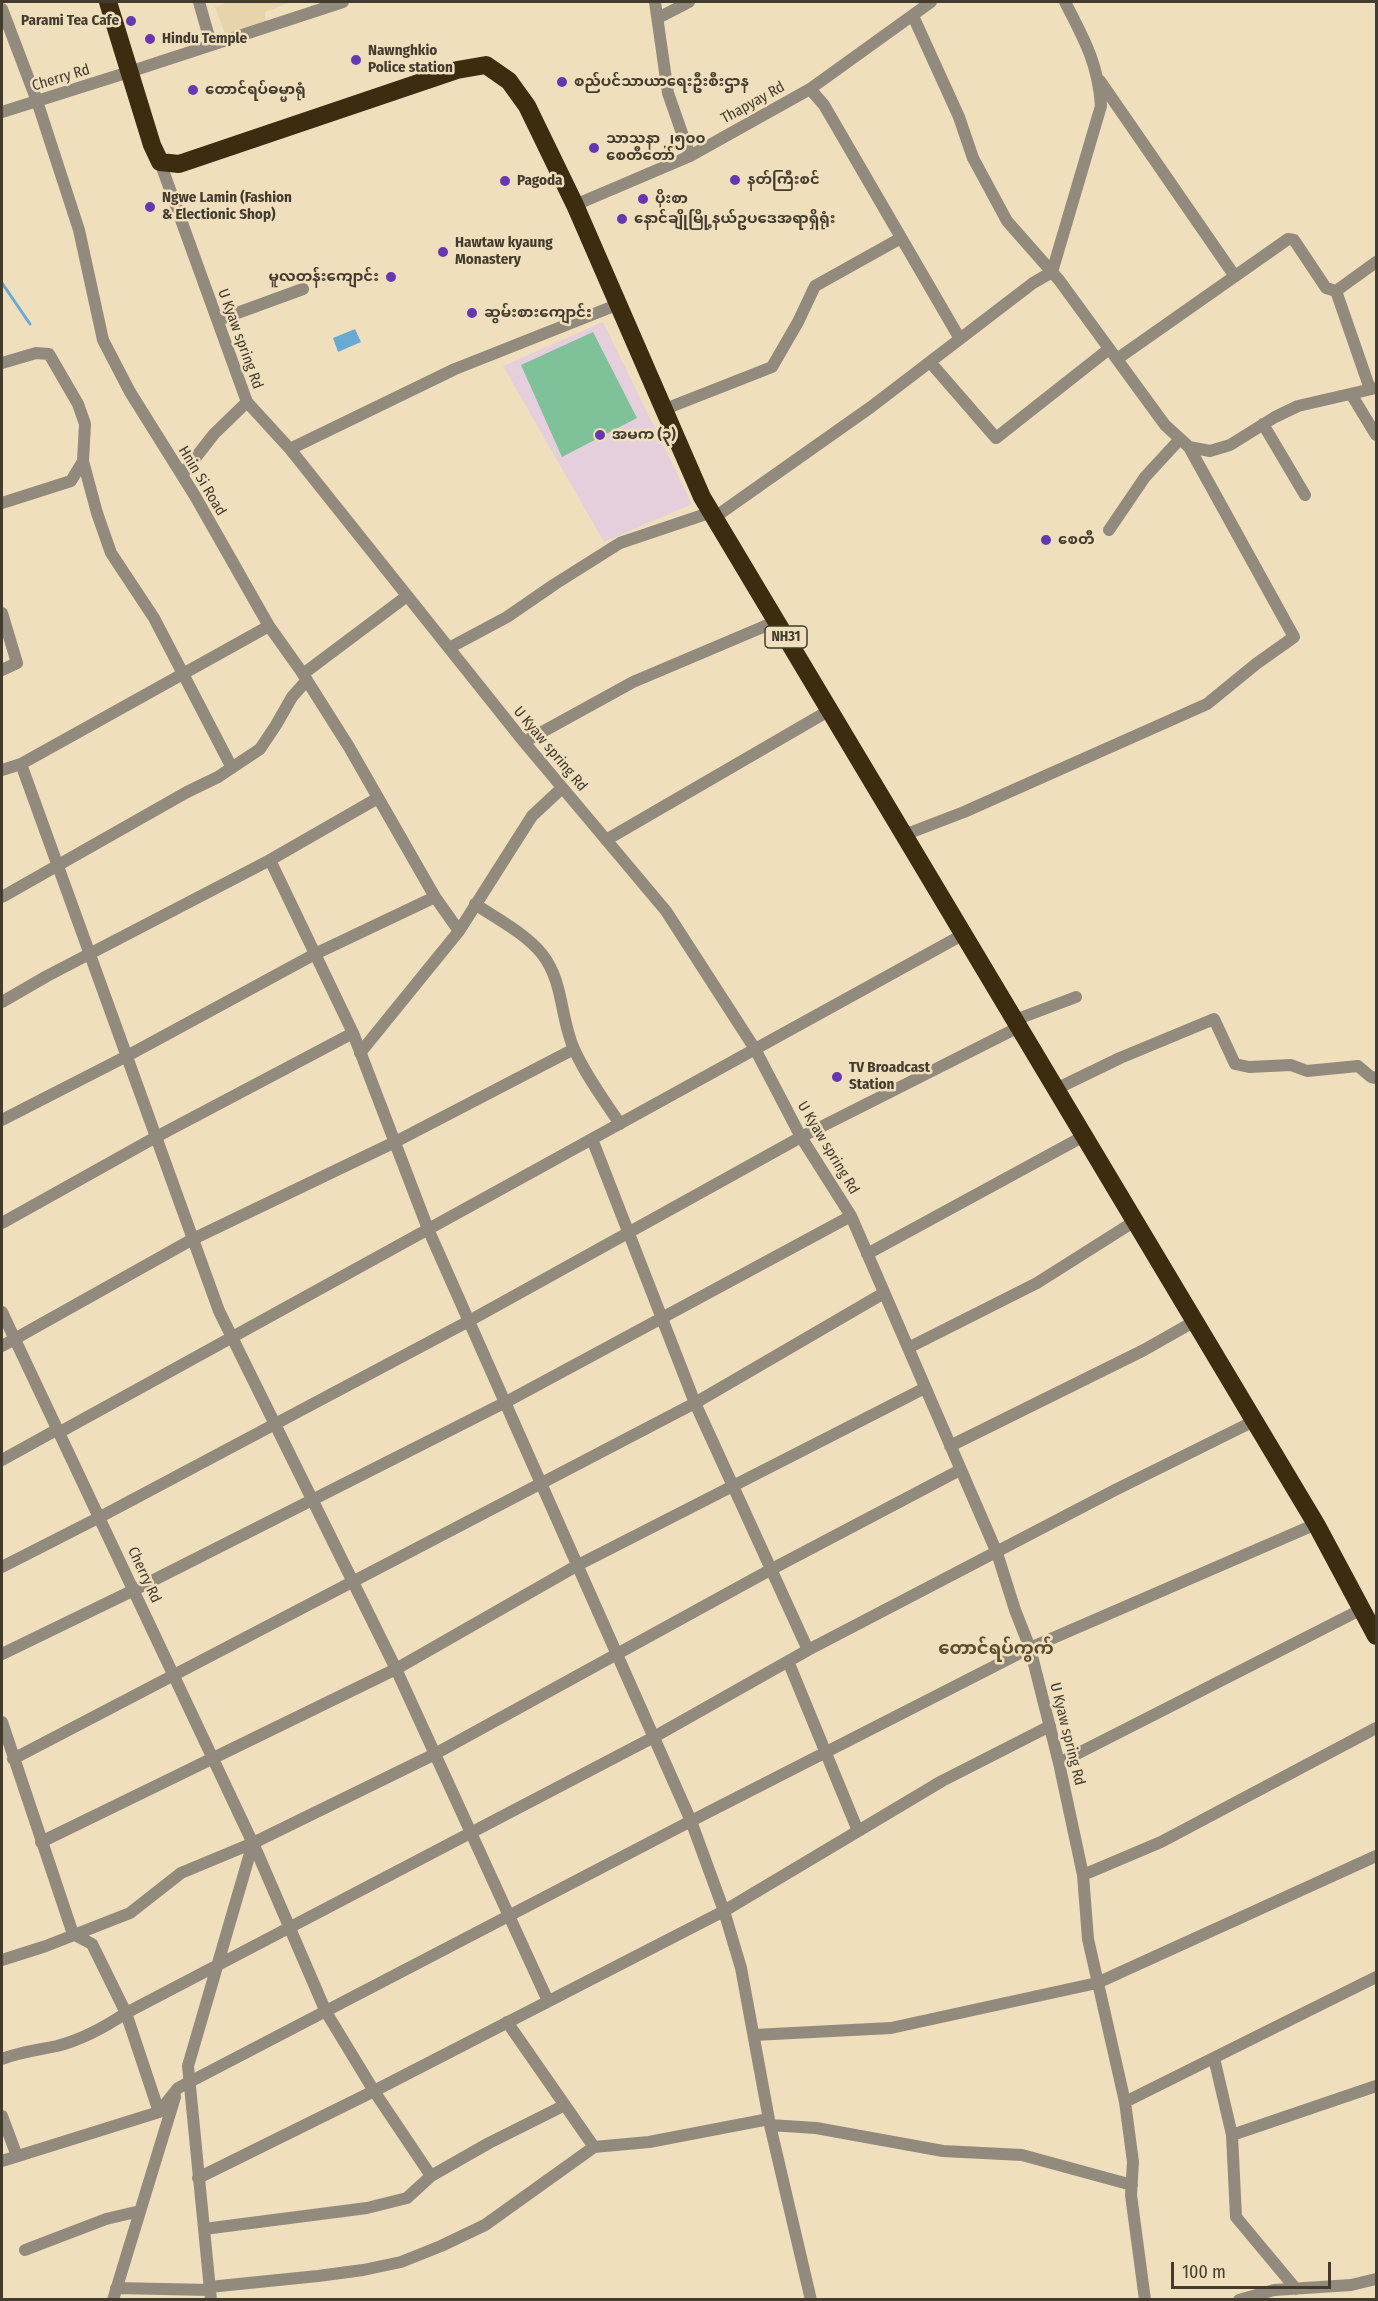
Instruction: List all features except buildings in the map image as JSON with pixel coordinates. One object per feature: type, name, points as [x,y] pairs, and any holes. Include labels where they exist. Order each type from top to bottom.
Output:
[{"type":"highway","points":[[108,2],[152,145],[160,162]]},
{"type":"highway","name":"NH31","points":[[160,162],[178,164],[457,70],[486,65],[509,81],[527,106],[575,205],[702,497],[1316,1524],[1377,1636]]},
{"type":"street","points":[[199,2],[211,44]]},
{"type":"street","name":"Cherry Rd","points":[[2,112],[343,2]]},
{"type":"street","points":[[655,2],[668,93],[690,156]]},
{"type":"street","points":[[658,18],[689,2]]},
{"type":"street","name":"Thapyay Rd","points":[[575,205],[690,156],[810,89],[931,2]]},
{"type":"street","points":[[449,648],[507,617],[620,543],[713,515],[871,407],[1033,283],[1052,272],[1101,106],[1099,80],[1088,46],[1065,2]]},
{"type":"street","name":"Hnin Si Road","points":[[2,9],[37,101],[79,230],[103,340],[130,392],[182,475],[269,626],[305,677],[435,897],[459,931]]},
{"type":"street","points":[[904,835],[964,812],[1207,704],[1294,637],[1185,443],[1165,425],[1052,272],[1007,221],[973,158],[959,117],[932,53],[913,16]]},
{"type":"street","points":[[1099,80],[1234,275]]},
{"type":"street","points":[[810,89],[824,105],[960,339]]},
{"type":"street","name":"U Kyaw spring Rd","points":[[160,162],[248,402],[290,449],[524,742],[666,911],[755,1049],[801,1137],[851,1216],[996,1553],[1030,1648],[1059,1763],[1083,1875],[1088,1939],[1125,2102],[1133,2162],[1131,2195],[1145,2300]]},
{"type":"street","points":[[665,409],[772,367],[798,322],[815,286],[901,238]]},
{"type":"street","points":[[930,362],[996,438],[1113,354],[1288,239],[1294,240],[1326,288],[1336,291]]},
{"type":"street","points":[[1336,291],[1377,262]]},
{"type":"street","points":[[218,321],[303,289]]},
{"type":"street","points":[[1185,443],[1210,451],[1230,445],[1298,406],[1373,389],[1336,291]]},
{"type":"street","points":[[290,449],[455,369],[619,304]]},
{"type":"street","points":[[2,363],[36,353],[49,354],[78,404],[85,424],[83,461],[111,553],[154,618],[232,768]]},
{"type":"street","points":[[1351,394],[1377,435]]},
{"type":"street","points":[[182,475],[214,434],[248,402]]},
{"type":"street","points":[[1263,424],[1305,495]]},
{"type":"street","points":[[1109,530],[1145,477],[1185,443]]},
{"type":"street","points":[[2,503],[70,481],[83,461]]},
{"type":"street","points":[[2,897],[232,768],[260,749],[305,677],[407,596]]},
{"type":"street","points":[[2,613],[17,663],[2,670]]},
{"type":"street","points":[[524,742],[633,682],[777,621]]},
{"type":"street","points":[[2,770],[21,764],[269,626]]},
{"type":"street","points":[[606,840],[830,710]]},
{"type":"street","points":[[21,764],[219,1311],[396,1669],[548,2001]]},
{"type":"street","points":[[360,1053],[459,931],[532,816],[562,788]]},
{"type":"street","points":[[2,1002],[47,976],[270,860],[378,798]]},
{"type":"street","points":[[270,860],[353,1033],[428,1229],[692,1821],[724,1911],[741,1968],[770,2122],[811,2300]]},
{"type":"street","points":[[2,1120],[127,1056],[315,954],[435,897]]},
{"type":"street","points":[[475,904],[509,926],[542,954],[559,990],[574,1049],[592,1082],[620,1124]]},
{"type":"street","points":[[2,1460],[232,1337],[964,934]]},
{"type":"street","points":[[2,1566],[100,1517],[469,1321],[801,1137],[1017,1024],[1076,997]]},
{"type":"street","points":[[1056,1089],[1120,1058],[1214,1019],[1235,1064],[1249,1067],[1291,1065],[1307,1071],[1358,1066],[1371,1077],[1377,1078]]},
{"type":"street","points":[[2,1222],[156,1137],[353,1033]]},
{"type":"street","points":[[2,1346],[193,1239],[395,1142],[574,1049]]},
{"type":"street","points":[[867,1254],[1084,1136]]},
{"type":"street","points":[[592,1139],[695,1403],[808,1650]]},
{"type":"street","points":[[2,1654],[506,1402],[851,1216]]},
{"type":"street","points":[[908,1348],[1037,1283],[1135,1221]]},
{"type":"street","points":[[13,1759],[695,1403],[884,1293]]},
{"type":"street","name":"Cherry Rd","points":[[2,1312],[255,1848],[326,2012],[374,2091],[431,2176]]},
{"type":"street","points":[[950,1446],[1144,1350],[1195,1321]]},
{"type":"street","points":[[41,1842],[396,1669],[578,1565],[925,1388]]},
{"type":"street","points":[[2,2059],[41,2048],[58,2046],[104,2027],[290,1925],[654,1737],[808,1650],[1115,1490],[1254,1421]]},
{"type":"street","points":[[2,1960],[46,1946],[130,1912],[181,1873],[255,1848],[435,1754],[770,1570],[960,1470]]},
{"type":"street","points":[[2,2161],[159,2112],[183,2086],[1030,1648],[1316,1524]]},
{"type":"street","points":[[1059,1763],[1362,1609]]},
{"type":"street","points":[[788,1661],[858,1831]]},
{"type":"street","points":[[2,1722],[73,1934],[92,1944],[126,2013],[159,2112]]},
{"type":"street","points":[[198,2178],[374,2091],[724,1911],[942,1781],[1050,1726]]},
{"type":"street","points":[[1083,1875],[1161,1842],[1377,1728]]},
{"type":"street","points":[[255,1848],[217,1965],[183,2086],[114,2294],[210,2292],[363,2270],[401,2262],[485,2225],[594,2147],[650,2142],[770,2122],[943,2151],[1022,2155],[1132,2185]]},
{"type":"street","points":[[754,2035],[891,2028],[1097,1983],[1377,1856]]},
{"type":"street","points":[[1125,2102],[1377,1977]]},
{"type":"street","points":[[507,2022],[594,2147]]},
{"type":"street","points":[[1214,2058],[1232,2135],[1236,2217],[1296,2289]]},
{"type":"street","points":[[183,2086],[198,2178],[210,2292]]},
{"type":"street","points":[[1232,2135],[1377,2086]]},
{"type":"street","points":[[204,2229],[367,2208],[407,2198],[431,2176],[489,2143],[565,2105]]},
{"type":"street","points":[[2,2116],[17,2156]]},
{"type":"street","points":[[25,2250],[106,2219],[140,2211]]},
{"type":"street","points":[[1239,2300],[1274,2290],[1352,2285],[1377,2279]]},
{"type":"shaded area","points":[[228,2],[291,2],[265,12],[266,23],[226,36],[215,7]]},
{"type":"shaded area","name":"အမက (၃)","points":[[603,322],[692,504],[604,542],[503,366]]},
{"type":"green space","points":[[593,332],[637,418],[562,457],[521,365]]},
{"type":"water","points":[[355,329],[361,342],[338,352],[333,338]]},
{"type":"waterway","points":[[2,283],[30,324]]},
{"type":"place","name":"Parami Tea Cafe","points":[[131,21]]},
{"type":"place","name":"Hindu Temple","points":[[150,39]]},
{"type":"place","name":"Nawnghkio Police station","points":[[356,60]]},
{"type":"place","name":"စည်ပင်သာယာရေးဦးစီးဌာန","points":[[562,82]]},
{"type":"place","name":"တောင်ရပ်ဓမ္မာရုံ","points":[[193,90]]},
{"type":"place","name":"သာသနာ ၂၅၀၀ စေတီတော်","points":[[594,148]]},
{"type":"place","name":"နတ်ကြီးစင်","points":[[735,180]]},
{"type":"place","name":"Pagoda","points":[[505,181]]},
{"type":"place","name":"ပိုးစာ","points":[[643,199]]},
{"type":"place","name":"Ngwe Lamin (Fashion & Electionic Shop)","points":[[150,207]]},
{"type":"place","name":"နောင်ချိုမြို့နယ်ဥပဒေအရာရှိရုံး","points":[[622,219]]},
{"type":"place","name":"Hawtaw kyaung Monastery","points":[[443,252]]},
{"type":"place","name":"မူလတန်းကျောင်း","points":[[391,277]]},
{"type":"place","name":"ဆွမ်းစားကျောင်း","points":[[472,313]]},
{"type":"place","name":"အမက (၃)","points":[[600,435]]},
{"type":"place","name":"စေတီ","points":[[1046,540]]},
{"type":"place","name":"TV Broadcast Station","points":[[837,1077]]},
{"type":"district","name":"တောင်ရပ်ကွက်","points":[[996,1649]]}]
